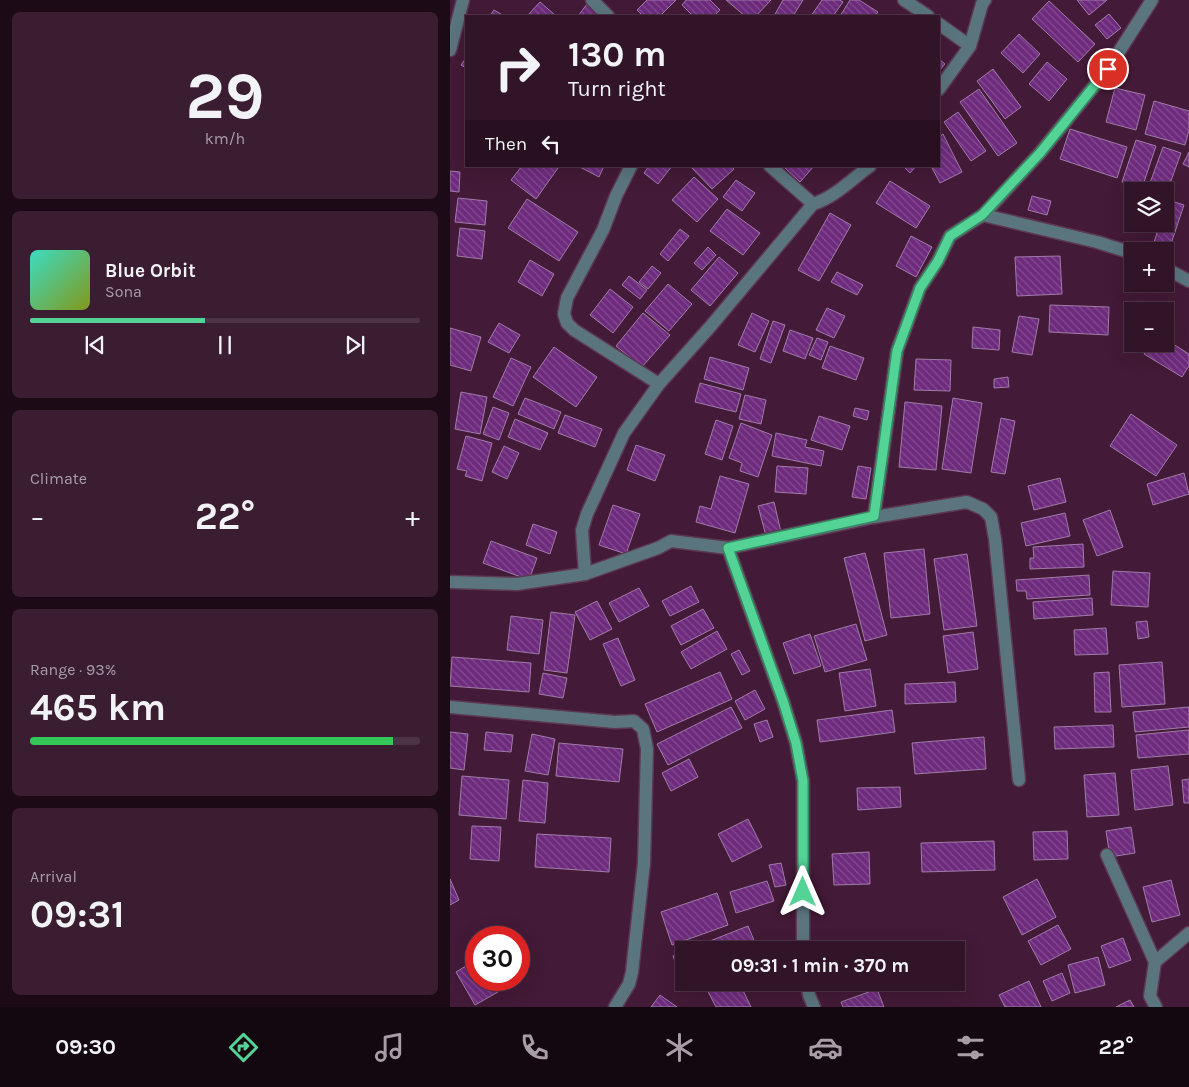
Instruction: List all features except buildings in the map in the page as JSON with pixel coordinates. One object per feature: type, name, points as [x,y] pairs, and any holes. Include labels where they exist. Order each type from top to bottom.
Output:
[{"type":"street","points":[[450,50],[463,0]]},
{"type":"street","points":[[592,0],[607,15]]},
{"type":"street","points":[[904,0],[926,15]]},
{"type":"street","points":[[940,88],[970,46],[982,4],[985,0]]},
{"type":"street","points":[[874,516],[897,351],[920,288],[938,261],[950,236],[982,215],[1040,153],[1108,69],[1152,0]]},
{"type":"street","points":[[940,25],[970,46]]},
{"type":"street","points":[[630,167],[616,196],[604,230],[567,298],[564,314],[567,323],[574,330],[659,384]]},
{"type":"street","points":[[771,167],[812,204]]},
{"type":"street","points":[[584,574],[582,530],[587,514],[624,433],[659,384],[710,327],[812,204],[820,202],[836,192],[869,167]]},
{"type":"street","points":[[982,215],[1097,242],[1124,250]]},
{"type":"street","points":[[1174,273],[1189,281]]},
{"type":"street","points":[[450,576],[450,582],[517,584],[584,574],[658,548],[671,541],[728,548],[874,516],[967,502],[982,509],[991,518],[995,539],[1019,780]]},
{"type":"street","points":[[728,548],[783,701],[796,743],[803,781],[803,941]]},
{"type":"street","points":[[450,707],[615,722],[634,721],[643,729],[647,749],[644,863],[640,912],[629,984],[615,1007]]},
{"type":"street","points":[[1107,855],[1155,962],[1150,996],[1156,1007]]},
{"type":"street","points":[[1155,962],[1189,933]]},
{"type":"street","points":[[808,991],[814,1007]]},
{"type":"route","points":[[803,892],[803,781],[796,743],[783,701],[728,548],[874,516],[897,351],[920,288],[938,261],[950,236],[982,215],[1040,153],[1108,69]]}]
